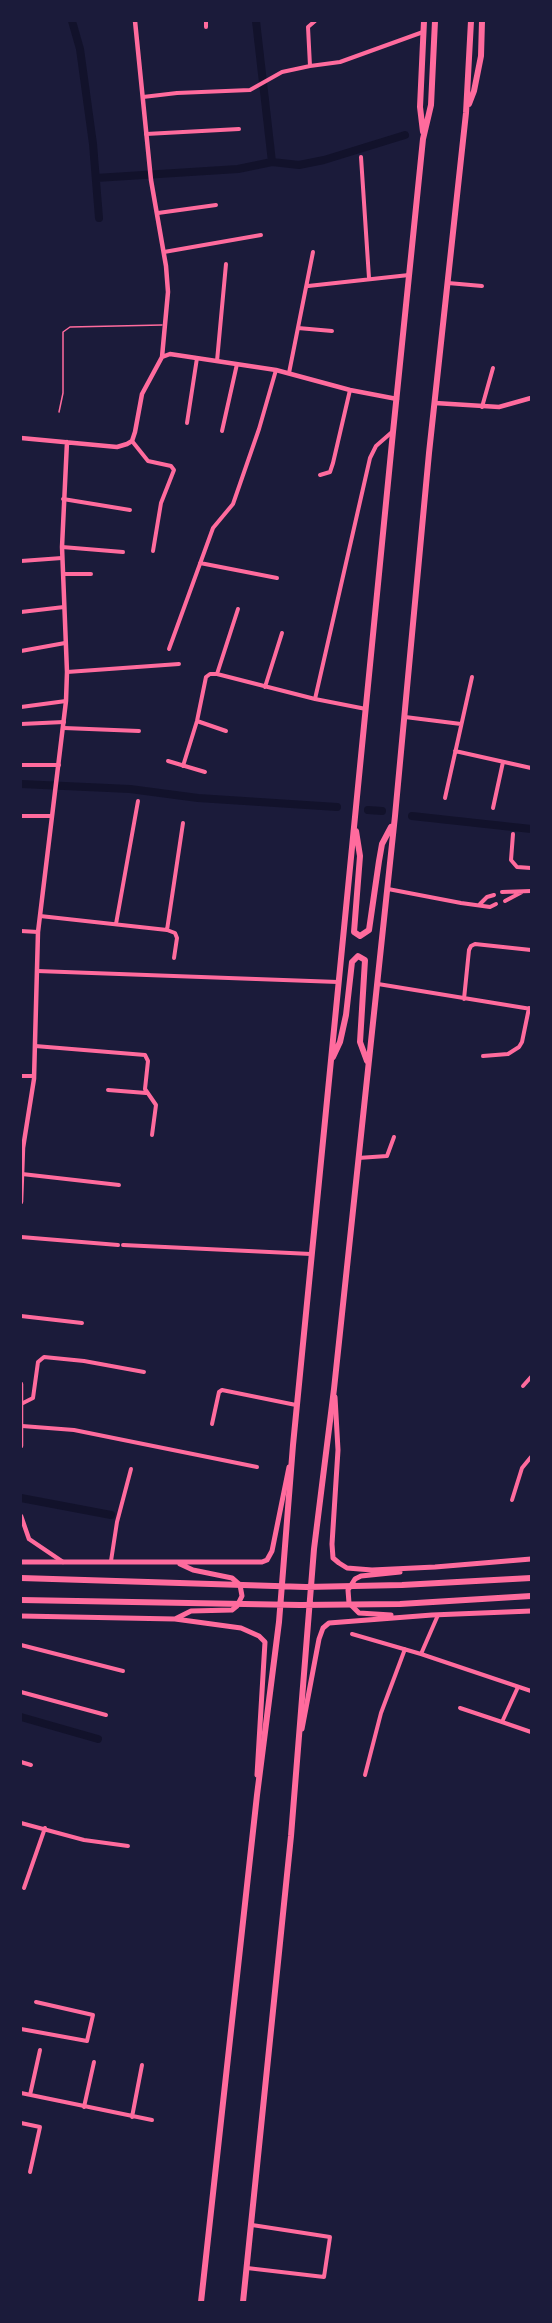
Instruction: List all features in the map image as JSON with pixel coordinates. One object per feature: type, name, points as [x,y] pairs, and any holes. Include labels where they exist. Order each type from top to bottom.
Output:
[{"type":"main road","points":[[423,139],[420,107],[424,21]]},
{"type":"main road","points":[[201,2302],[256,1795],[279,1622],[293,1445],[393,432],[423,139],[430,105],[435,21]]},
{"type":"main road","points":[[243,2302],[301,1735],[314,1549],[334,1389],[394,821],[466,113],[471,21]]},
{"type":"main road","points":[[466,113],[478,75],[482,21]]},
{"type":"main road","points":[[355,828],[360,855],[354,932],[360,936],[369,930],[382,844],[394,821]]},
{"type":"main road","points":[[331,1060],[340,1042],[344,1024],[352,962],[358,956],[364,960],[360,1042],[368,1061]]},
{"type":"main road","points":[[334,1389],[339,1441],[333,1558],[347,1568],[372,1570],[531,1559]]},
{"type":"main road","points":[[21,1562],[256,1563],[267,1560],[270,1556],[293,1445]]},
{"type":"main road","points":[[175,1619],[191,1611],[232,1610],[242,1596],[240,1585],[228,1576],[193,1570],[179,1563]]},
{"type":"main road","points":[[435,1567],[361,1576],[350,1584],[347,1597],[353,1609],[365,1614],[493,1614],[531,1611]]},
{"type":"main road","points":[[21,1578],[306,1587],[402,1585],[531,1578]]},
{"type":"main road","points":[[21,1600],[356,1605],[531,1596]]},
{"type":"main road","points":[[301,1735],[323,1628],[329,1623],[435,1615]]},
{"type":"main road","points":[[21,1616],[175,1619],[251,1631],[264,1641],[256,1795]]},
{"type":"street","points":[[21,438],[117,447],[132,441],[142,394],[162,357],[168,292],[141,98],[135,21]]},
{"type":"street","points":[[206,21],[206,27]]},
{"type":"street","points":[[309,66],[308,27],[315,21]]},
{"type":"street","points":[[141,98],[177,93],[250,90],[282,72],[340,62],[424,32]]},
{"type":"street","points":[[146,134],[239,129]]},
{"type":"street","points":[[361,157],[369,278]]},
{"type":"street","points":[[158,213],[216,205]]},
{"type":"street","points":[[164,252],[261,235]]},
{"type":"street","points":[[289,373],[314,252]]},
{"type":"street","points":[[217,361],[226,264]]},
{"type":"street","points":[[308,286],[410,275]]},
{"type":"street","points":[[448,283],[482,286]]},
{"type":"street","points":[[298,328],[332,331]]},
{"type":"street","points":[[162,357],[170,354],[276,370],[350,390],[397,399]]},
{"type":"street","points":[[187,423],[198,358]]},
{"type":"street","points":[[222,431],[237,364]]},
{"type":"street","points":[[482,407],[493,368]]},
{"type":"street","points":[[168,649],[216,522],[230,510],[233,504],[259,429],[276,370]]},
{"type":"street","points":[[320,475],[330,472],[350,390]]},
{"type":"street","points":[[435,403],[499,407],[531,398]]},
{"type":"street","points":[[315,699],[370,458],[376,446],[393,432]]},
{"type":"street","points":[[132,441],[148,461],[171,466],[174,470],[161,503],[153,551]]},
{"type":"street","points":[[21,1202],[23,1148],[34,1076],[38,932],[66,701],[62,548],[67,442]]},
{"type":"street","points":[[63,499],[130,510]]},
{"type":"street","points":[[62,548],[123,552]]},
{"type":"street","points":[[21,561],[62,558]]},
{"type":"street","points":[[200,562],[278,578]]},
{"type":"street","points":[[62,574],[91,574]]},
{"type":"street","points":[[21,612],[64,607]]},
{"type":"street","points":[[217,674],[238,609]]},
{"type":"street","points":[[265,687],[282,633]]},
{"type":"street","points":[[21,651],[65,643]]},
{"type":"street","points":[[67,672],[179,664]]},
{"type":"street","points":[[183,766],[197,721],[206,677],[210,674],[367,709]]},
{"type":"street","points":[[445,798],[472,677]]},
{"type":"street","points":[[21,708],[66,701]]},
{"type":"street","points":[[404,717],[461,724]]},
{"type":"street","points":[[197,721],[226,730]]},
{"type":"street","points":[[21,724],[139,731]]},
{"type":"street","points":[[455,751],[531,768]]},
{"type":"street","points":[[168,761],[205,772]]},
{"type":"street","points":[[493,808],[503,762]]},
{"type":"street","points":[[21,765],[59,765]]},
{"type":"street","points":[[116,924],[138,801]]},
{"type":"street","points":[[21,816],[52,816]]},
{"type":"street","points":[[167,930],[183,823]]},
{"type":"street","points":[[513,834],[511,860],[517,867],[531,868]]},
{"type":"street","points":[[387,888],[461,903],[490,907],[496,904]]},
{"type":"street","points":[[502,892],[531,891]]},
{"type":"street","points":[[505,902],[522,892]]},
{"type":"street","points":[[480,904],[487,897],[494,895]]},
{"type":"street","points":[[40,916],[167,930],[175,933],[177,938],[174,958]]},
{"type":"street","points":[[21,930],[38,932]]},
{"type":"street","points":[[464,999],[471,946],[476,944],[531,950]]},
{"type":"street","points":[[36,971],[339,982]]},
{"type":"street","points":[[376,984],[530,1009],[519,1047],[508,1054],[483,1056]]},
{"type":"street","points":[[34,1046],[145,1056],[148,1061],[145,1089],[156,1105],[152,1135]]},
{"type":"street","points":[[21,1076],[34,1076]]},
{"type":"street","points":[[108,1090],[147,1094]]},
{"type":"street","points":[[357,1158],[387,1156],[394,1137]]},
{"type":"street","points":[[22,1174],[119,1185]]},
{"type":"street","points":[[21,1237],[121,1245],[313,1254]]},
{"type":"street","points":[[21,1316],[82,1323]]},
{"type":"street","points":[[21,1404],[33,1398],[38,1362],[44,1357],[84,1361],[144,1372]]},
{"type":"street","points":[[523,1386],[531,1377]]},
{"type":"street","points":[[21,1384],[21,1446]]},
{"type":"street","points":[[212,1424],[219,1392],[222,1390],[297,1405]]},
{"type":"street","points":[[22,1426],[74,1430],[257,1467]]},
{"type":"street","points":[[512,1500],[522,1468],[531,1457]]},
{"type":"street","points":[[111,1561],[120,1508],[131,1468]]},
{"type":"street","points":[[21,1516],[29,1539],[63,1562]]},
{"type":"street","points":[[421,1654],[435,1615]]},
{"type":"street","points":[[352,1634],[530,1690]]},
{"type":"street","points":[[21,1645],[123,1671]]},
{"type":"street","points":[[365,1775],[381,1713],[405,1649]]},
{"type":"street","points":[[502,1722],[518,1687]]},
{"type":"street","points":[[21,1692],[106,1715]]},
{"type":"street","points":[[460,1708],[531,1732]]},
{"type":"street","points":[[21,1762],[31,1765]]},
{"type":"street","points":[[21,1822],[84,1840],[128,1846]]},
{"type":"street","points":[[24,1888],[45,1828]]},
{"type":"street","points":[[21,2029],[87,2041],[93,2015],[36,2002]]},
{"type":"street","points":[[30,2095],[40,2050]]},
{"type":"street","points":[[84,2107],[94,2062]]},
{"type":"street","points":[[132,2117],[142,2066]]},
{"type":"street","points":[[21,2093],[152,2120]]},
{"type":"street","points":[[21,2123],[40,2127],[30,2172]]},
{"type":"street","points":[[247,2268],[324,2277],[330,2237],[252,2225]]},
{"type":"lane","points":[[59,411],[63,393],[63,332],[70,327],[166,325]]},
{"type":"waterway","points":[[72,21],[80,49],[93,144],[99,218]]},
{"type":"waterway","points":[[256,21],[272,162]]},
{"type":"waterway","points":[[96,178],[238,169],[272,162],[299,165],[324,160],[405,135]]},
{"type":"waterway","points":[[21,784],[130,789],[198,798],[337,807]]},
{"type":"waterway","points":[[368,810],[382,811]]},
{"type":"waterway","points":[[412,816],[531,829]]},
{"type":"waterway","points":[[21,1498],[111,1515]]},
{"type":"waterway","points":[[21,1717],[98,1739]]}]
